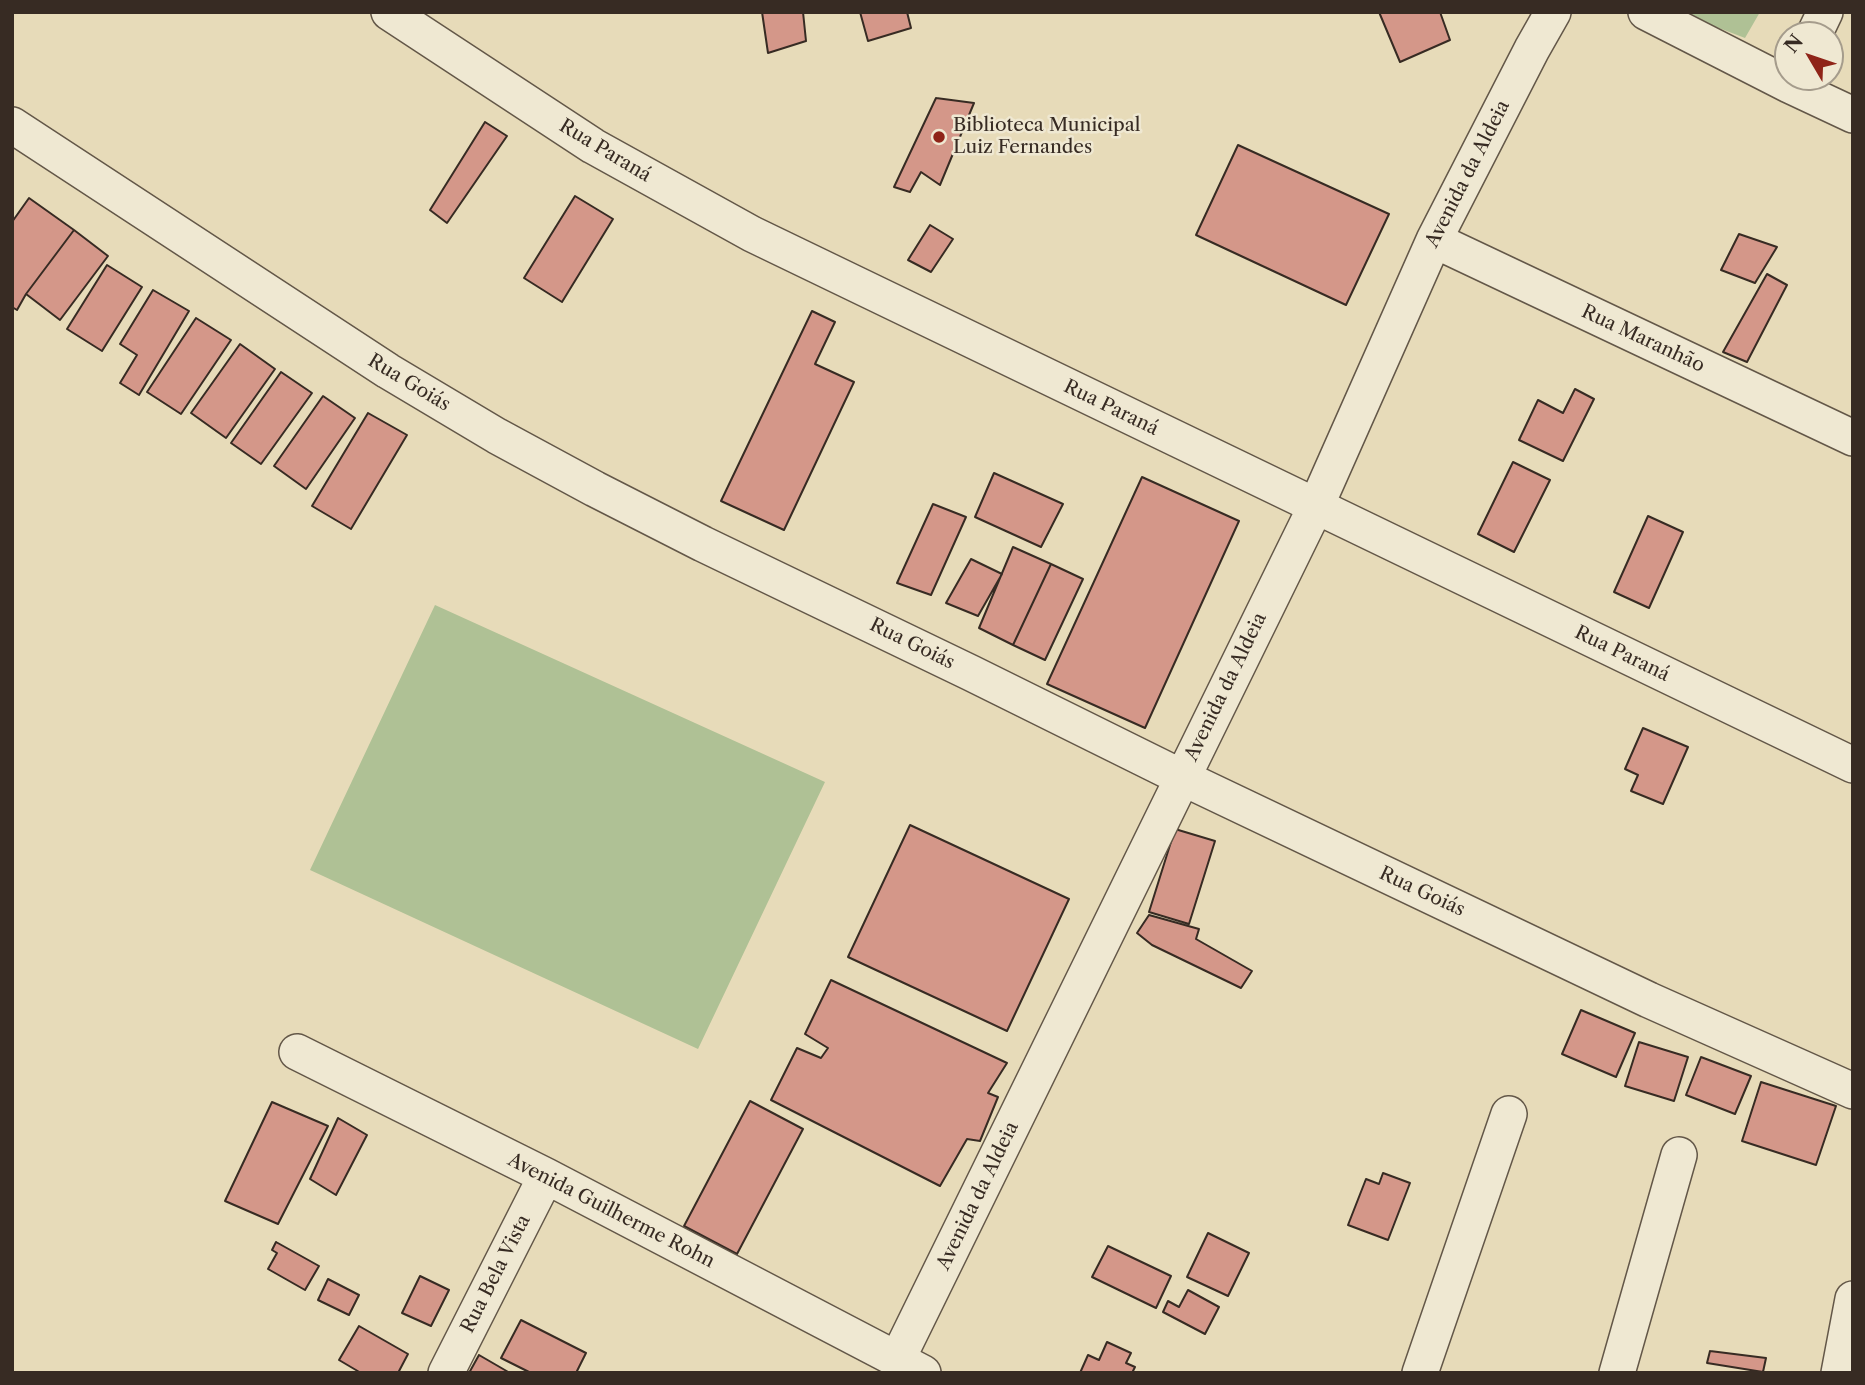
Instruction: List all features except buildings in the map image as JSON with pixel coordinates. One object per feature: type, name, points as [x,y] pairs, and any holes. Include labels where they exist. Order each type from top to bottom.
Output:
[{"type":"street","name":"Avenida da Aldeia","points":[[916,1369],[1181,777],[1316,506],[1434,240],[1553,12]]},
{"type":"street","points":[[1646,12],[1774,73]]},
{"type":"street","name":"Rua Paraná","points":[[409,16],[593,146],[752,234],[1853,765]]},
{"type":"street","points":[[1809,91],[1853,115]]},
{"type":"street","name":"Rua Goiás","points":[[12,125],[388,371],[497,436],[703,544],[1181,777],[1649,1000],[1853,1091]]},
{"type":"street","name":"Rua Maranhão","points":[[1434,240],[1853,438]]},
{"type":"street","name":"Avenida Guilherme Rohn","points":[[297,1052],[546,1176],[916,1369]]},
{"type":"street","points":[[1420,1373],[1509,1114]]},
{"type":"street","points":[[1618,1373],[1679,1155]]},
{"type":"street","name":"Rua Bela Vista","points":[[446,1373],[546,1176]]},
{"type":"street","points":[[1839,1373],[1853,1299]]},
{"type":"green space","points":[[1677,12],[1760,12],[1745,38]]},
{"type":"green space","points":[[435,605],[825,782],[698,1049],[310,870]]},
{"type":"place","name":"Biblioteca Municipal Luiz Fernandes","points":[[939,137]]}]
